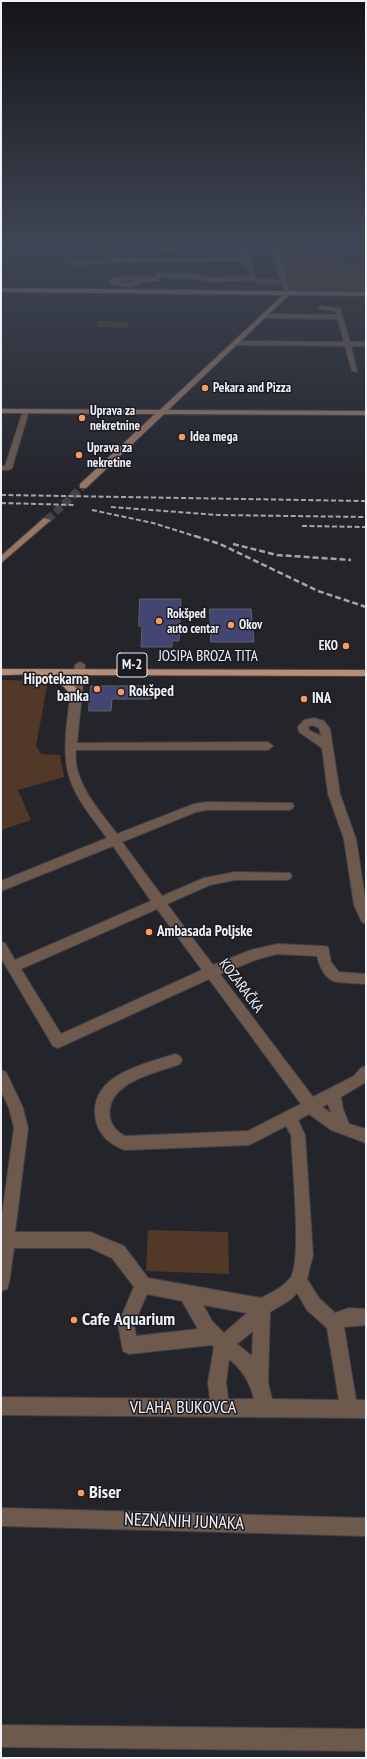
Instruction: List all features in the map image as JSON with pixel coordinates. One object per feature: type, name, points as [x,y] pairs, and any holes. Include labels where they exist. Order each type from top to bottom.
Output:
[{"type":"main road","points":[[83,486],[252,327]]},
{"type":"main road","points":[[1,411],[26,413]]},
{"type":"main road","points":[[160,414],[366,413]]},
{"type":"main road","points":[[1,414],[160,414],[366,417]]},
{"type":"main road","points":[[1,560],[47,520]]},
{"type":"main road","name":"JOSIPA BROZA TITA","points":[[1,665],[79,669],[322,669],[366,666]]},
{"type":"main road","name":"JOSIPA BROZA TITA","points":[[1,672],[43,672],[79,669]]},
{"type":"main road","name":"JOSIPA BROZA TITA","points":[[322,669],[366,673]]},
{"type":"main road","points":[[43,672],[65,681],[76,695]]},
{"type":"street","points":[[343,327],[355,371]]},
{"type":"street","points":[[236,343],[366,344]]},
{"type":"street","points":[[1,468],[8,468],[26,413]]},
{"type":"street","name":"KOZARAČKA","points":[[79,669],[70,747],[75,779],[82,794],[210,972],[310,1106],[319,1114],[344,1128],[366,1136]]},
{"type":"street","points":[[70,747],[268,746]]},
{"type":"street","points":[[327,746],[336,800],[350,839],[360,905],[365,916]]},
{"type":"street","points":[[1,886],[200,807],[288,806]]},
{"type":"street","points":[[12,967],[159,902],[221,877],[286,876]]},
{"type":"street","points":[[1,947],[58,1042],[210,972],[267,951],[301,949],[323,951],[325,964],[330,972],[336,977],[366,979]]},
{"type":"street","points":[[175,1060],[116,1083],[103,1098],[101,1112],[105,1125],[110,1134],[117,1141],[125,1143],[242,1140],[259,1134],[310,1106],[334,1095],[359,1080],[366,1072]]},
{"type":"street","points":[[1,1076],[16,1108],[21,1128],[6,1230],[1,1282]]},
{"type":"street","points":[[334,1095],[336,1109],[344,1128]]},
{"type":"street","points":[[143,1285],[126,1324],[129,1345],[219,1340],[248,1324],[262,1308],[284,1294],[298,1281],[305,1255],[298,1135],[290,1118]]},
{"type":"street","points":[[6,1230],[90,1240],[118,1252],[143,1285],[262,1308]]},
{"type":"street","points":[[298,1281],[313,1304],[335,1324],[357,1409]]},
{"type":"street","points":[[187,1294],[206,1327],[219,1340],[245,1361],[259,1383]]},
{"type":"street","points":[[262,1308],[259,1383],[265,1408]]},
{"type":"street","points":[[335,1324],[339,1319],[344,1317],[366,1317]]},
{"type":"street","points":[[219,1340],[217,1382],[220,1408]]},
{"type":"street","name":"VLAHA BUKOVCA","points":[[1,1406],[357,1409]]},
{"type":"street","name":"NEZNANIH JUNAKA","points":[[1,1517],[366,1527]]},
{"type":"street","points":[[1,1736],[366,1740]]},
{"type":"shaded area","points":[[100,327],[128,327],[128,328]]},
{"type":"shaded area","points":[[1,680],[48,681],[36,746],[41,754],[60,755],[64,777],[18,790],[31,820],[1,830]]},
{"type":"shaded area","points":[[148,1230],[228,1232],[229,1274],[146,1271]]},
{"type":"building","name":"Rokšped auto centar","points":[[140,599],[181,599],[179,641],[172,641],[172,647],[141,647],[142,626],[139,626]]},
{"type":"building","name":"Okov","points":[[210,609],[251,609],[254,642],[211,642]]},
{"type":"building","name":"Rokšped","points":[[91,686],[151,686],[151,699],[112,699],[111,711],[89,711]]},
{"type":"tunnel","points":[[47,520],[83,486]]},
{"type":"railway","points":[[1,495],[366,501]]},
{"type":"railway","points":[[1,503],[74,505]]},
{"type":"railway","points":[[111,507],[218,515],[366,517]]},
{"type":"railway","points":[[92,510],[153,523],[198,537]]},
{"type":"railway","points":[[302,526],[366,527]]},
{"type":"railway","points":[[195,536],[220,544],[318,591],[366,607]]},
{"type":"railway","points":[[233,544],[277,555],[351,560]]},
{"type":"place","name":"Pekara and Pizza","points":[[205,388]]},
{"type":"place","name":"Uprava za nekretnine","points":[[82,418]]},
{"type":"place","name":"Idea mega","points":[[182,437]]},
{"type":"place","name":"Uprava za nekretine","points":[[79,455]]},
{"type":"place","name":"Rokšped auto centar","points":[[159,621]]},
{"type":"place","name":"Okov","points":[[231,625]]},
{"type":"place","name":"EKO","points":[[346,646]]},
{"type":"place","name":"Hipotekarna banka","points":[[97,689]]},
{"type":"place","name":"Rokšped","points":[[121,692]]},
{"type":"place","name":"INA","points":[[304,699]]},
{"type":"place","name":"Ambasada Poljske","points":[[149,932]]},
{"type":"place","name":"Cafe Aquarium","points":[[74,1320]]},
{"type":"place","name":"Biser","points":[[81,1493]]}]
